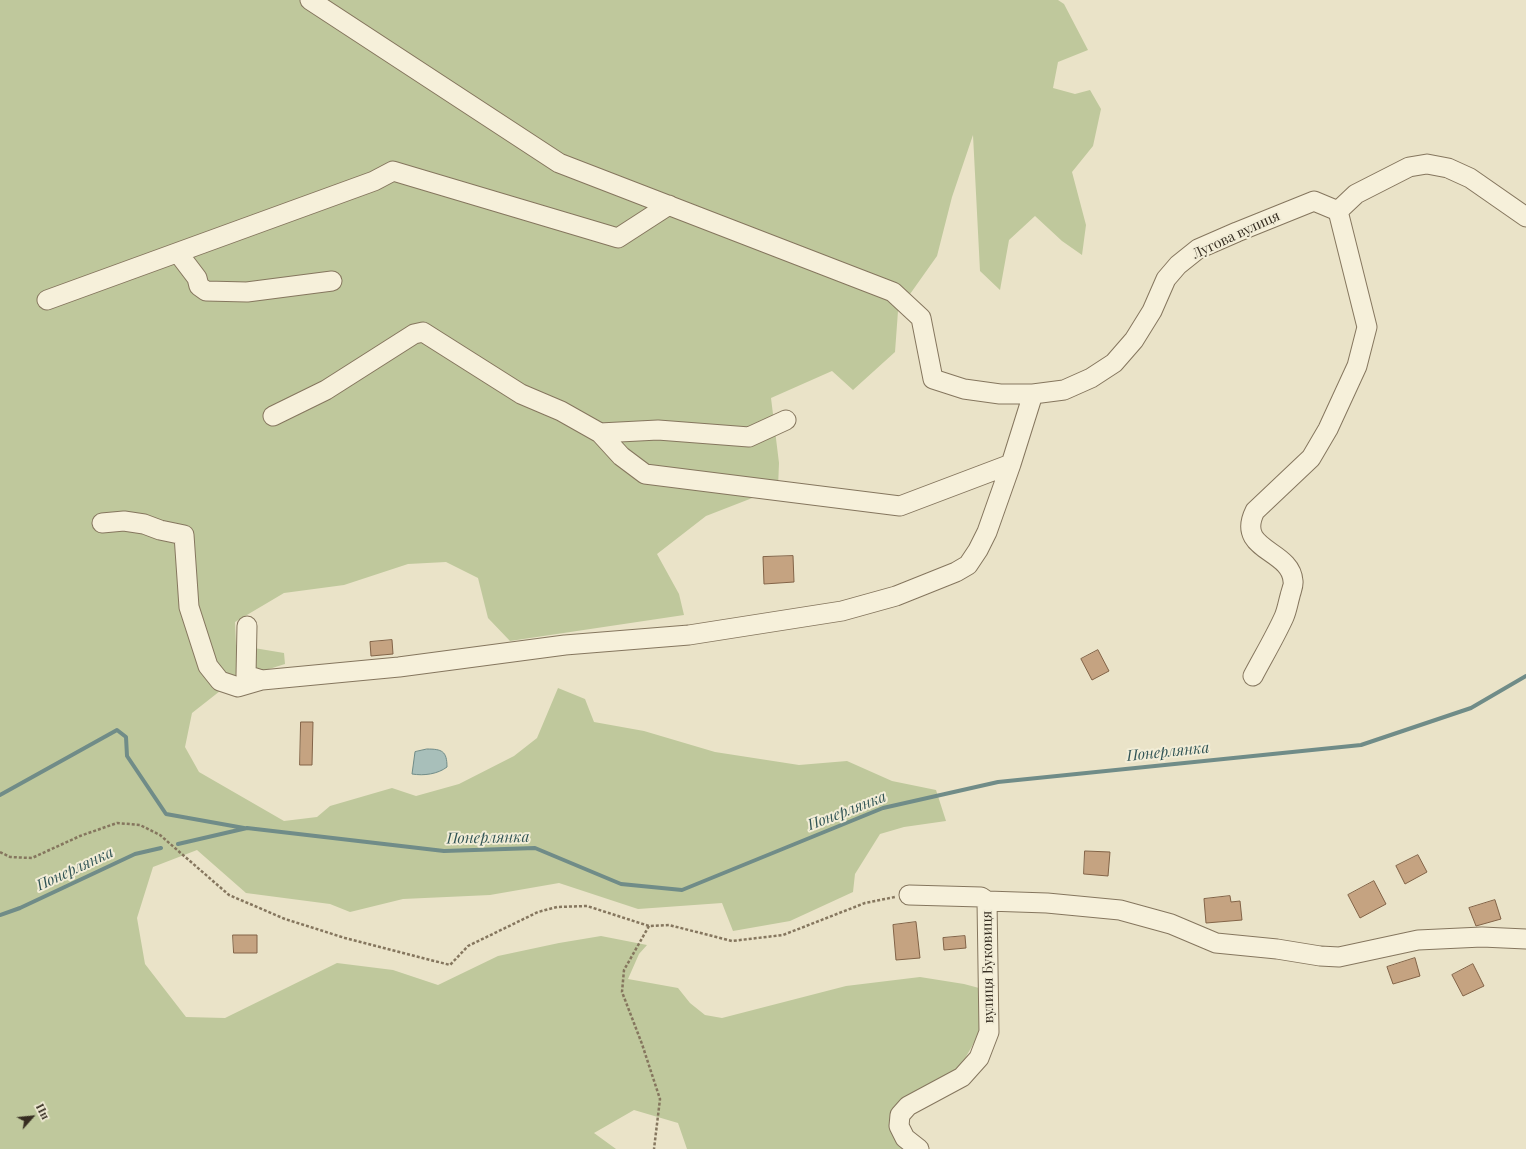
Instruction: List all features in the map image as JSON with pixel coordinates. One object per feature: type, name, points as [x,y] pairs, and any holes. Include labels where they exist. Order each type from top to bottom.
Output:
[{"type":"street","points":[[310,0],[559,162],[669,205]]},
{"type":"street","points":[[1252,676],[1285,616],[1293,581],[1291,572],[1285,562],[1262,547],[1251,531],[1250,521],[1255,511],[1311,458],[1328,429],[1357,366],[1367,327],[1338,211],[1356,194],[1408,167],[1427,164],[1448,168],[1470,178],[1526,217]]},
{"type":"street","points":[[47,300],[374,181],[393,171],[618,238],[669,205]]},
{"type":"street","name":"Лугова вулиця","points":[[669,205],[893,292],[921,318],[933,379],[964,388],[1000,394],[1033,394],[1064,390],[1091,378],[1114,363],[1134,340],[1152,311],[1166,279],[1178,265],[1198,249],[1314,201],[1338,211]]},
{"type":"street","points":[[178,253],[197,278],[199,286],[206,291],[247,292],[332,281]]},
{"type":"street","points":[[273,416],[326,390],[414,334],[423,332],[521,394],[561,411],[600,433],[621,456],[645,474],[900,506],[1011,464]]},
{"type":"street","points":[[102,523],[124,521],[144,524],[160,530],[184,535],[189,607],[208,666],[220,681],[238,688],[262,680],[399,668],[565,645],[689,635],[842,611],[896,596],[956,572],[968,565],[987,532],[1011,464],[1033,394]]},
{"type":"street","points":[[600,433],[658,430],[749,437],[786,420]]},
{"type":"street","points":[[247,626],[246,675],[262,680]]},
{"type":"street","points":[[909,895],[981,897],[987,901],[1047,903],[1120,910],[1171,924],[1216,943],[1339,957],[1418,940],[1482,937],[1526,939]]},
{"type":"street","name":"вулиця Буковиця","points":[[918,1149],[905,1138],[899,1126],[900,1115],[908,1106],[962,1077],[979,1058],[989,1032],[987,901]]},
{"type":"path","points":[[0,852],[10,857],[32,858],[80,836],[117,823],[140,825],[160,835],[229,895],[285,918],[345,938],[450,965],[468,946],[538,912],[557,906],[588,906],[649,926],[669,925],[732,941],[783,935],[865,903],[909,895]]},
{"type":"path","points":[[649,926],[624,970],[622,992],[642,1044],[660,1099],[654,1149]]},
{"type":"green space","points":[[0,0],[1058,0],[1064,4],[1088,50],[1058,62],[1053,88],[1075,94],[1090,90],[1101,109],[1093,146],[1072,172],[1086,225],[1082,255],[1062,241],[1035,216],[1009,240],[1000,290],[980,271],[973,135],[952,197],[937,256],[898,311],[895,352],[853,390],[832,371],[771,398],[779,463],[778,488],[706,516],[657,554],[679,594],[684,615],[510,641],[488,618],[478,578],[446,562],[408,564],[344,585],[284,593],[235,622],[236,645],[284,653],[285,664],[234,680],[192,713],[185,747],[199,772],[284,821],[317,817],[330,806],[392,788],[416,796],[459,784],[514,756],[537,738],[558,688],[585,699],[594,722],[644,731],[715,752],[799,765],[847,761],[892,781],[936,790],[946,821],[904,827],[880,834],[855,874],[853,892],[790,921],[733,931],[722,903],[638,909],[559,883],[490,895],[403,899],[350,912],[330,904],[246,893],[197,850],[153,867],[137,918],[145,964],[186,1017],[225,1018],[337,963],[393,970],[438,985],[498,956],[601,936],[647,945],[639,954],[628,979],[678,988],[690,1003],[705,1015],[722,1018],[846,986],[920,977],[979,988],[979,1034],[960,1067],[891,1112],[898,1145],[905,1149],[687,1149],[678,1123],[634,1110],[594,1133],[616,1149],[0,1149]]},
{"type":"water","points":[[427,749],[440,750],[443,752],[446,757],[447,767],[431,774],[412,774],[415,752]]},
{"type":"building","points":[[793,556],[794,582],[764,584],[763,557]]},
{"type":"building","points":[[392,640],[393,654],[371,656],[370,642]]},
{"type":"building","points":[[1098,650],[1109,671],[1092,680],[1081,659]]},
{"type":"building","points":[[301,722],[313,722],[312,765],[300,765]]},
{"type":"building","points":[[1085,851],[1110,852],[1108,876],[1084,874]]},
{"type":"building","points":[[1418,855],[1427,872],[1405,884],[1396,866]]},
{"type":"building","points":[[1374,881],[1386,904],[1360,918],[1348,895]]},
{"type":"building","points":[[1230,896],[1231,902],[1240,901],[1242,920],[1206,923],[1204,899]]},
{"type":"building","points":[[1495,900],[1501,919],[1476,926],[1469,908]]},
{"type":"building","points":[[916,922],[920,958],[896,960],[893,925]]},
{"type":"building","points":[[233,935],[257,935],[257,953],[234,953]]},
{"type":"building","points":[[965,936],[966,948],[944,950],[943,938]]},
{"type":"building","points":[[1415,958],[1420,976],[1393,984],[1387,967]]},
{"type":"building","points":[[1473,964],[1484,986],[1463,996],[1452,975]]},
{"type":"waterway","name":"Понерлянка","points":[[178,844],[247,828],[444,851],[535,848],[621,884],[682,890],[883,808],[998,782],[1361,745],[1471,708],[1526,676]]},
{"type":"waterway","points":[[0,795],[117,730],[126,737],[127,756],[166,814],[244,828]]},
{"type":"waterway","name":"Понерлянка","points":[[0,915],[20,908],[135,854],[161,848]]}]
